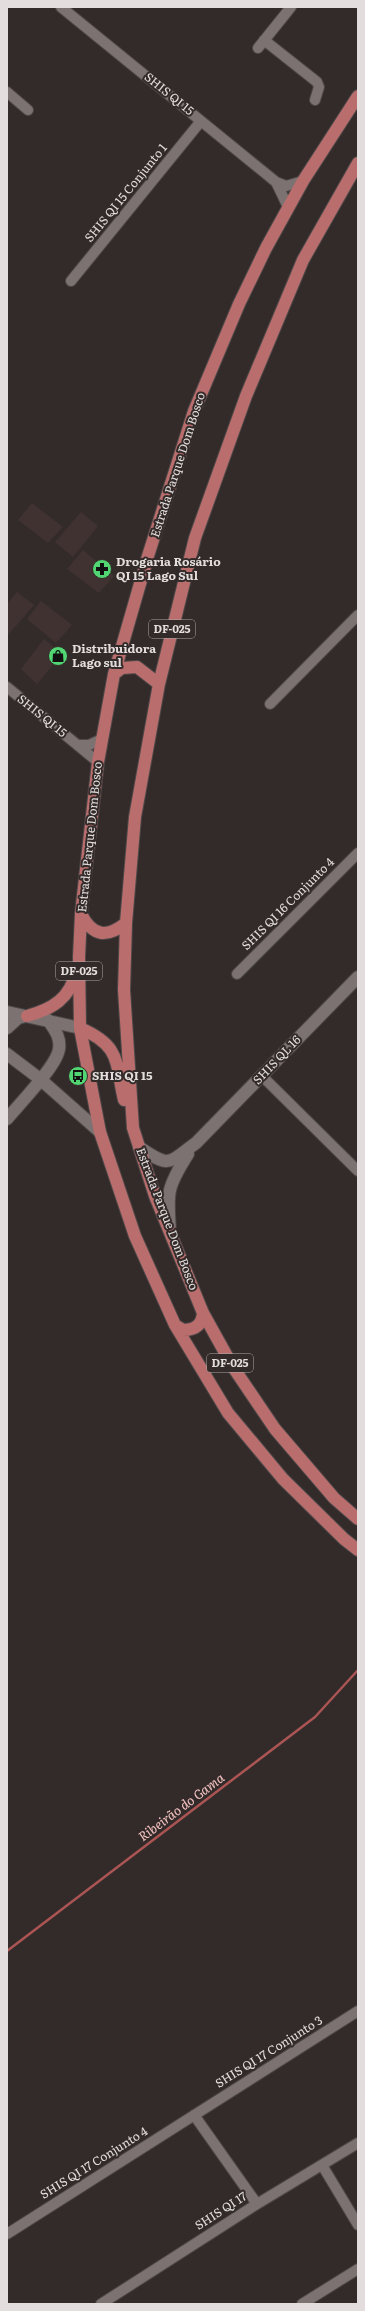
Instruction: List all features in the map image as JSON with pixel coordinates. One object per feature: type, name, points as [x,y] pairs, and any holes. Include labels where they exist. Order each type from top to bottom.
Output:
[{"type":"main road","name":"Estrada Parque Dom Bosco","points":[[358,96],[288,207],[239,304],[194,411],[148,556],[114,674],[98,762],[81,914],[79,957],[80,1028],[100,1132],[135,1236],[175,1325],[228,1413],[283,1479],[344,1539],[358,1550]]},
{"type":"main road","name":"Estrada Parque Dom Bosco","points":[[358,163],[303,260],[246,396],[195,538],[159,684],[135,817],[126,923],[124,990],[133,1128],[170,1235],[203,1313],[233,1367],[275,1428],[334,1498],[358,1519]]},
{"type":"main road","points":[[114,674],[122,668],[137,667],[159,684]]},
{"type":"main road","points":[[81,914],[87,926],[96,932],[115,932],[126,923]]},
{"type":"main road","points":[[27,1016],[45,1010],[63,999],[74,981],[79,957]]},
{"type":"main road","points":[[80,1028],[105,1042],[115,1056],[125,1104],[133,1128]]},
{"type":"main road","points":[[175,1325],[183,1330],[196,1327],[201,1323],[203,1313]]},
{"type":"street","name":"SHIS QI 15","points":[[61,7],[276,182],[288,207]]},
{"type":"street","points":[[291,7],[261,44],[317,82],[319,87],[315,100]]},
{"type":"street","points":[[7,92],[28,110]]},
{"type":"street","name":"SHIS QI 15 Conjunto 1","points":[[71,281],[201,121]]},
{"type":"street","points":[[276,182],[286,186],[303,181]]},
{"type":"street","points":[[270,704],[358,615]]},
{"type":"street","name":"SHIS QI 15","points":[[7,687],[98,762]]},
{"type":"street","name":"SHIS QI 15","points":[[78,745],[89,745],[102,739]]},
{"type":"street","name":"SHIS QI 16 Conjunto 4","points":[[237,974],[358,853]]},
{"type":"street","name":"SHIS QL 16","points":[[139,1147],[159,1160],[168,1162],[178,1158],[196,1143],[358,977]]},
{"type":"street","points":[[7,1012],[80,1028]]},
{"type":"street","points":[[7,1028],[18,1018],[27,1016]]},
{"type":"street","points":[[7,1119],[55,1062],[59,1049],[57,1034],[48,1020]]},
{"type":"street","points":[[8,1054],[40,1079],[100,1132]]},
{"type":"street","points":[[262,1076],[358,1171]]},
{"type":"street","name":"SHIS QL 16","points":[[170,1235],[168,1201],[170,1184],[196,1143]]},
{"type":"street","name":"SHIS QI 17 Conjunto 3","points":[[194,2115],[358,2011]]},
{"type":"street","points":[[194,2115],[256,2204]]},
{"type":"street","name":"SHIS QI 17 Conjunto 4","points":[[7,2234],[194,2115]]},
{"type":"street","name":"SHIS QI 17","points":[[100,2304],[256,2204],[358,2143]]},
{"type":"street","points":[[322,2165],[358,2225]]},
{"type":"street","points":[[302,2304],[358,2269]]},
{"type":"shaded area","points":[[32,503],[63,527],[48,543],[18,520]]},
{"type":"shaded area","points":[[81,512],[98,526],[73,557],[55,542]]},
{"type":"shaded area","points":[[83,550],[114,576],[99,593],[67,569]]},
{"type":"shaded area","points":[[17,592],[34,605],[8,635],[7,604]]},
{"type":"shaded area","points":[[41,601],[72,625],[56,643],[27,619]]},
{"type":"shaded area","points":[[44,639],[62,654],[37,684],[21,669]]},
{"type":"waterway","name":"Ribeirão do Gama","points":[[7,1951],[315,1717],[358,1670]]},
{"type":"place","name":"Drogaria Rosário QI 15 Lago Sul","points":[[102,569]]},
{"type":"place","name":"Distribuidora Lago sul","points":[[58,656]]},
{"type":"place","name":"SHIS QI 15","points":[[78,1076]]}]
